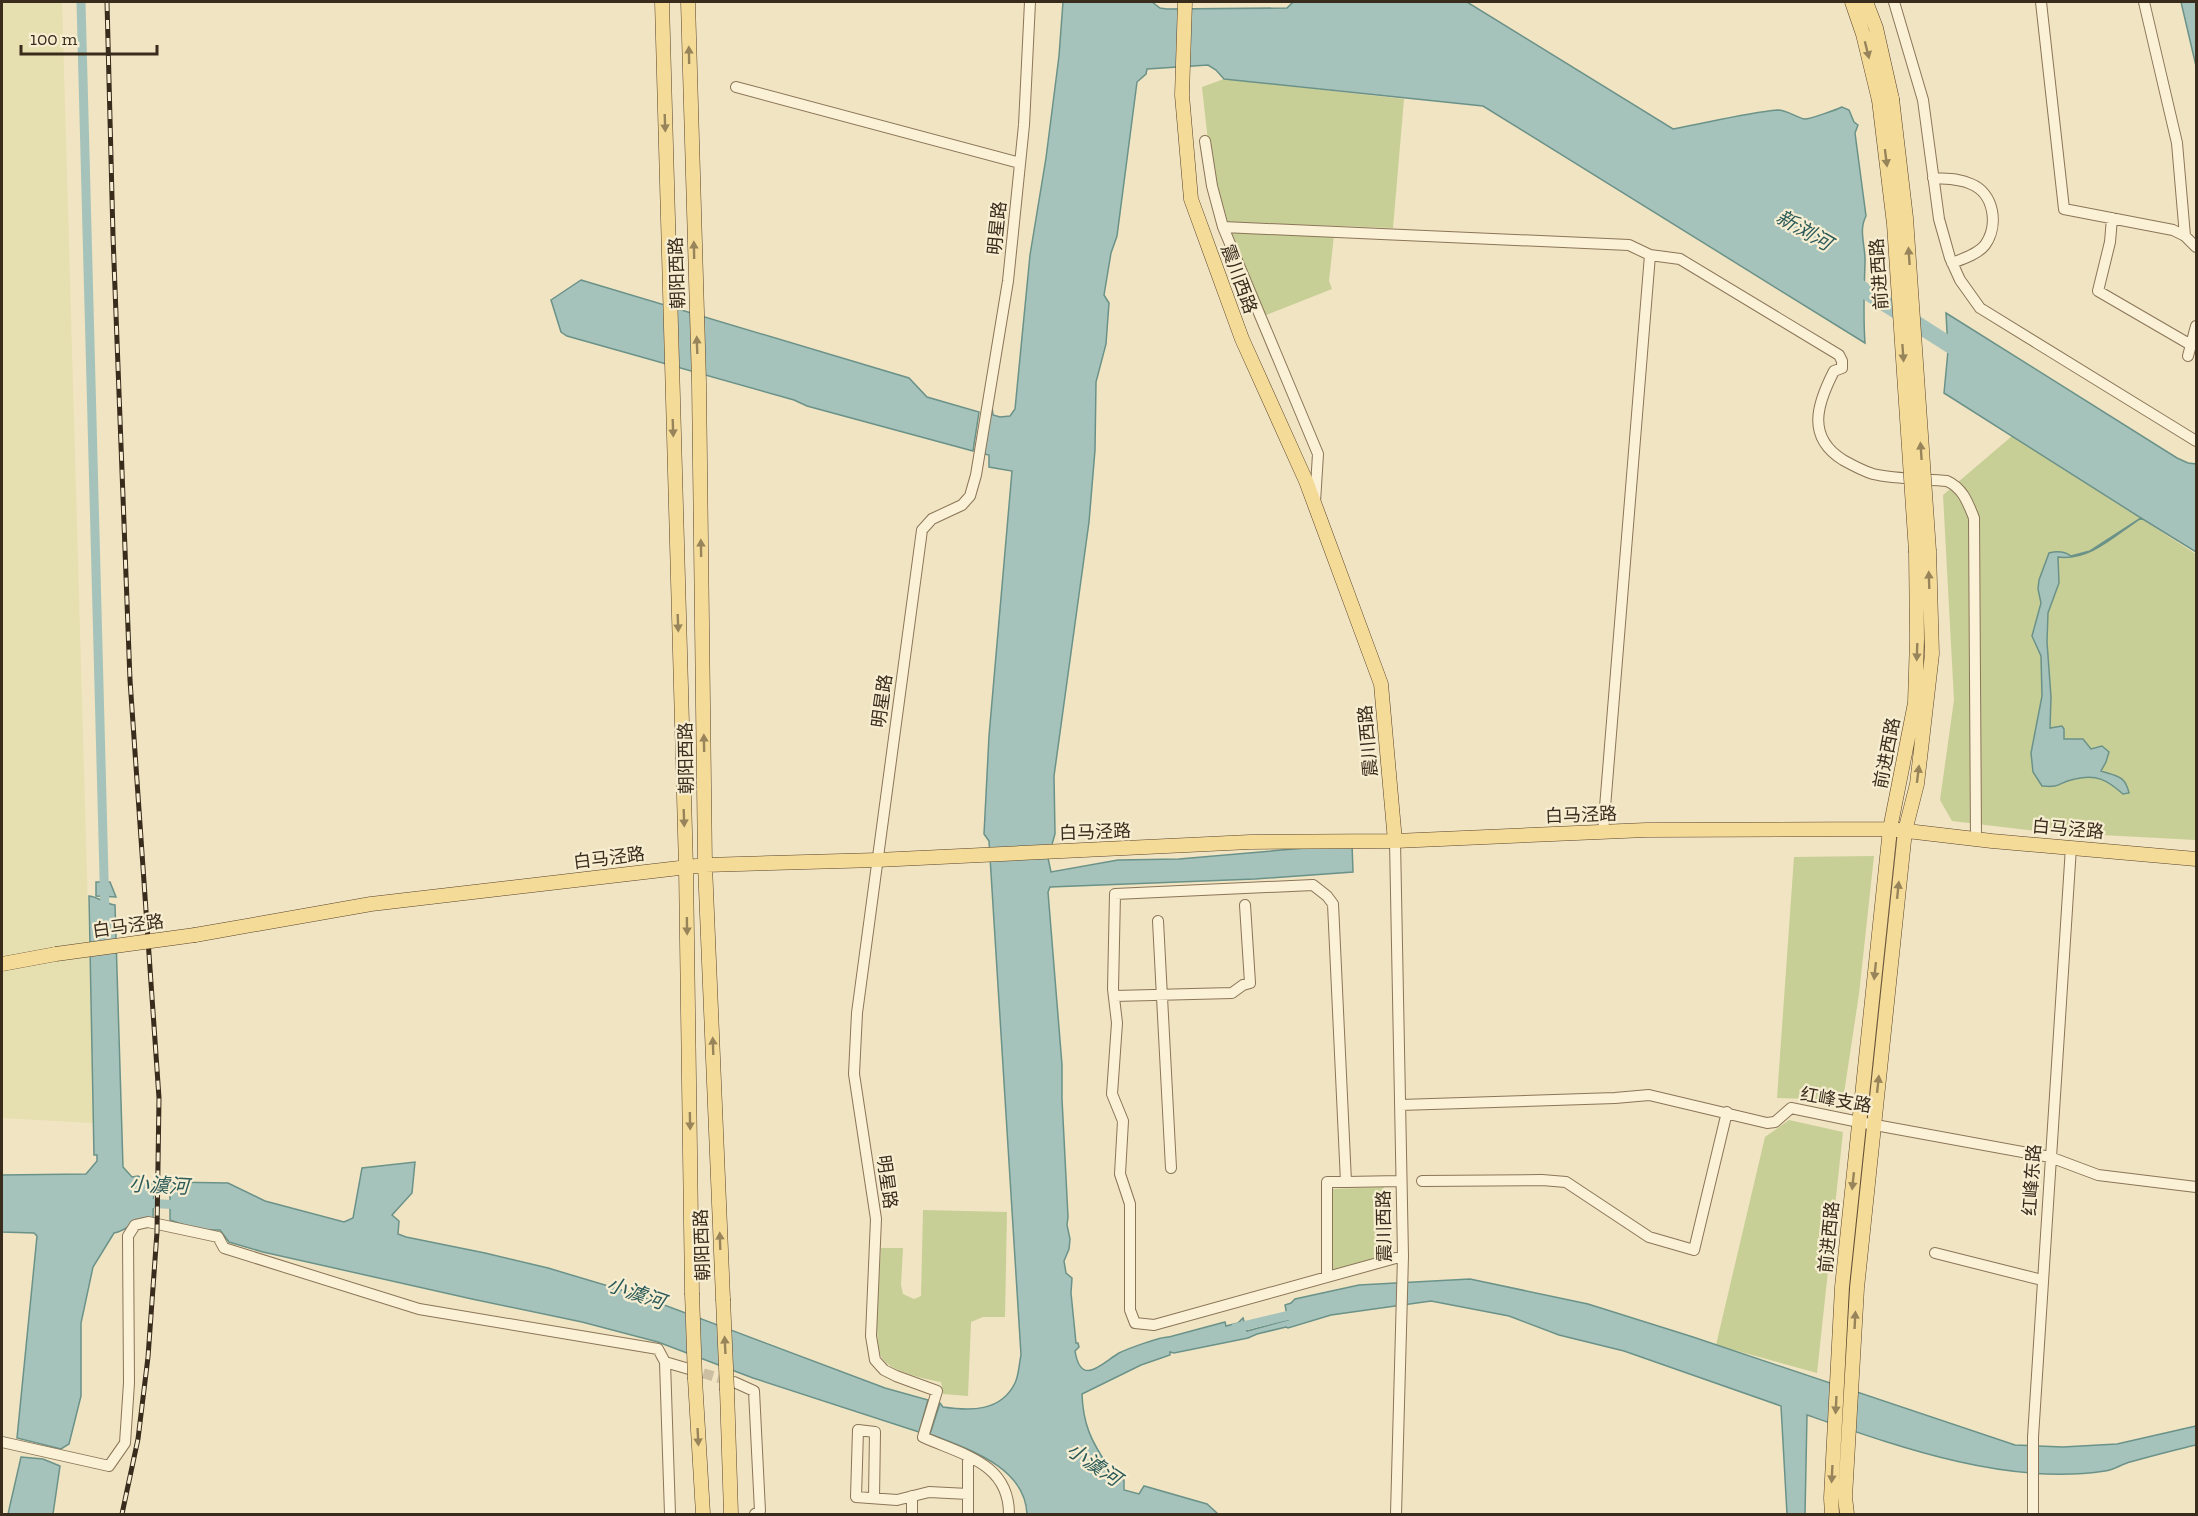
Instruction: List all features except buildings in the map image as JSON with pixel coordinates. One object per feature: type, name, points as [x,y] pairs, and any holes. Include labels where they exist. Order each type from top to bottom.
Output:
[{"type":"main road","name":"朝阳西路","points":[[662,2],[686,868],[692,1374],[703,1515]]},
{"type":"main road","name":"朝阳西路","points":[[688,2],[699,382],[705,865],[723,1299],[730,1386],[731,1515]]},
{"type":"main road","name":"震川西路","points":[[1185,2],[1182,95],[1191,200],[1242,339],[1306,481],[1381,684],[1395,841]]},
{"type":"main road","name":"前进西路","points":[[1852,2],[1886,99]]},
{"type":"main road","name":"前进西路","points":[[1832,1515],[1842,1287],[1867,1123],[1905,831],[1917,784],[1932,654],[1894,224],[1886,99],[1876,28],[1866,2]]},
{"type":"main road","name":"前进西路","points":[[1846,1515],[1851,1378],[1867,1123],[1890,829],[1915,703],[1922,551]]},
{"type":"main road","name":"白马泾路","points":[[2,964],[371,904],[705,865],[877,860],[1250,842],[1395,841],[1603,832],[1890,829],[2196,859]]},
{"type":"street","name":"明星路","points":[[968,1458],[924,1437],[937,1391],[884,1370],[875,1360],[871,1336],[876,1219],[854,1074],[857,1013],[922,530],[932,519],[962,505],[970,496],[976,475],[1008,281],[1024,125],[1030,2]]},
{"type":"street","points":[[1894,2],[1923,100],[1939,219],[1952,263],[1960,280],[1980,308],[2196,441]]},
{"type":"street","points":[[2041,2],[2064,209],[2173,230],[2185,236],[2196,247]]},
{"type":"street","points":[[2144,2],[2177,143],[2185,236]]},
{"type":"street","points":[[736,87],[1020,163]]},
{"type":"street","points":[[1205,141],[1212,186],[1223,226],[1258,316],[1318,454],[1315,505]]},
{"type":"street","points":[[1934,178],[1957,179],[1973,184],[1983,193],[1994,215],[1985,245],[1970,256],[1952,263]]},
{"type":"street","points":[[2112,218],[2110,242],[2098,291],[2189,351],[2196,326]]},
{"type":"street","points":[[1223,226],[1629,245],[1650,255],[1680,259],[1839,355],[1842,368],[1834,371],[1828,383],[1820,403],[1818,417],[1820,436],[1832,453],[1873,474],[1947,481],[1957,485],[1967,500],[1974,518],[1976,839]]},
{"type":"street","points":[[1603,832],[1650,255]]},
{"type":"street","name":"震川西路","points":[[1395,841],[1403,1256],[1396,1515]]},
{"type":"street","name":"红峰东路","points":[[2033,1515],[2033,1437],[2071,847]]},
{"type":"street","points":[[1346,1182],[1334,904],[1313,885],[1115,894],[1114,996],[1118,1023],[1112,1094],[1123,1121],[1120,1174],[1130,1204],[1130,1310],[1135,1323],[1154,1325],[1403,1256]]},
{"type":"street","points":[[1114,996],[1232,993],[1250,983],[1245,905]]},
{"type":"street","points":[[1158,921],[1171,1168]]},
{"type":"street","name":"红峰支路","points":[[1400,1105],[1649,1095],[1767,1123],[1775,1122],[1791,1107],[2050,1157],[2098,1174],[2196,1187]]},
{"type":"street","points":[[1422,1181],[1542,1180],[1566,1182],[1649,1238],[1694,1250],[1727,1112]]},
{"type":"street","points":[[1327,1277],[1327,1182],[1401,1181]]},
{"type":"street","points":[[2,1442],[109,1466],[125,1443],[129,1383],[128,1236],[135,1225],[148,1222],[218,1237],[224,1248],[419,1309],[658,1349],[665,1362],[670,1515]]},
{"type":"street","points":[[1935,1252],[2042,1280]]},
{"type":"street","points":[[665,1362],[692,1374]]},
{"type":"street","points":[[730,1386],[754,1391],[760,1511],[755,1515]]},
{"type":"street","points":[[874,1498],[875,1432],[858,1430],[856,1497],[897,1500],[929,1492],[968,1494]]},
{"type":"street","points":[[968,1515],[968,1458],[988,1467],[1000,1479],[1006,1491],[1009,1515]]},
{"type":"street","points":[[912,1496],[912,1515]]},
{"type":"shaded area","points":[[2,2],[62,2],[94,1123],[2,1118]]},
{"type":"green space","points":[[1224,79],[1404,99],[1393,228],[1225,222],[1208,141],[1202,87]]},
{"type":"green space","points":[[1228,232],[1334,235],[1329,281],[1332,289],[1264,316]]},
{"type":"green space","points":[[2012,436],[2196,554],[2196,840],[2044,832],[1952,821],[1940,800],[1954,700],[1943,495]]},
{"type":"green space","points":[[1874,856],[1859,994],[1843,1100],[1777,1098],[1794,857]]},
{"type":"green space","points":[[1789,1120],[1843,1132],[1817,1373],[1716,1345],[1765,1137]]},
{"type":"green space","points":[[1384,1187],[1384,1255],[1334,1271],[1331,1261],[1333,1189]]},
{"type":"green space","points":[[923,1210],[1007,1212],[1005,1317],[983,1317],[971,1322],[968,1396],[943,1394],[941,1382],[909,1374],[893,1367],[882,1358],[879,1349],[877,1321],[881,1248],[903,1248],[901,1285],[903,1294],[914,1299],[921,1296]]},
{"type":"water","points":[[1063,2],[1152,2],[1160,8],[1167,9],[1287,8],[1293,2],[1467,2],[1673,129],[1765,111],[1785,111],[1804,119],[1842,107],[1849,110],[1854,122],[1858,125],[1855,133],[1866,216],[1862,233],[1865,257],[1865,343],[1483,106],[1224,79],[1208,65],[1147,69],[1146,74],[1137,82],[1117,236],[1111,253],[1104,295],[1109,303],[1106,344],[1096,382],[1095,450],[1089,522],[1054,776],[1055,834],[1048,858],[1051,872],[1118,860],[1179,859],[1352,844],[1353,872],[1255,879],[1050,887],[1048,892],[1062,1065],[1067,1225],[1070,1239],[1064,1261],[1066,1273],[1072,1278],[1071,1293],[1076,1343],[1079,1347],[1075,1351],[1082,1368],[1087,1371],[1093,1370],[1119,1353],[1136,1346],[1225,1322],[1226,1326],[1238,1323],[1243,1318],[1247,1331],[1288,1320],[1285,1305],[1295,1299],[1359,1285],[1470,1279],[1588,1304],[2015,1445],[2063,1447],[2117,1444],[2196,1426],[2196,1445],[2105,1471],[2068,1474],[2030,1473],[1954,1461],[1916,1451],[1807,1415],[1805,1514],[1787,1514],[1781,1406],[1624,1351],[1559,1335],[1509,1316],[1431,1301],[1331,1315],[1248,1338],[1170,1352],[1170,1355],[1141,1365],[1082,1394],[1086,1423],[1108,1466],[1105,1477],[1111,1483],[1117,1478],[1124,1480],[1124,1490],[1139,1494],[1144,1486],[1207,1504],[1218,1514],[1027,1514],[1024,1497],[1016,1483],[1005,1472],[976,1453],[930,1434],[940,1403],[943,1407],[974,1409],[1002,1400],[1015,1383],[1021,1355],[989,841],[984,834],[989,736],[1012,471],[989,467],[989,455],[985,454],[983,457],[992,406],[993,415],[1000,417],[1010,416],[1015,409],[1030,255],[1046,158],[1059,56]]},
{"type":"water","points":[[2181,2],[2196,2],[2196,66]]},
{"type":"water","points":[[581,280],[909,378],[927,397],[979,412],[973,451],[807,406],[794,400],[567,336],[561,332],[551,300]]},
{"type":"water","points":[[1946,313],[2177,458],[2196,464],[2196,552],[1944,393],[1948,351]]},
{"type":"water","points":[[2141,518],[2091,551],[2070,557],[2058,557],[2059,583],[2048,613],[2050,728],[2062,726],[2064,739],[2083,739],[2091,749],[2102,746],[2109,752],[2101,771],[2122,779],[2129,793],[2123,794],[2107,782],[2090,777],[2070,780],[2053,786],[2042,786],[2033,772],[2031,753],[2042,696],[2041,656],[2032,636],[2041,603],[2039,580],[2049,553],[2060,552],[2071,556],[2090,551]]},
{"type":"water","points":[[96,882],[110,882],[116,897],[96,896]]},
{"type":"water","points":[[89,896],[115,905],[123,1167],[132,1177],[138,1176],[154,1184],[153,1218],[146,1218],[114,1233],[93,1267],[81,1323],[81,1396],[69,1444],[61,1449],[17,1438],[37,1236],[34,1233],[2,1232],[2,1175],[86,1174],[97,1161],[97,1155],[94,1155]]},
{"type":"water","points":[[415,1162],[412,1193],[392,1215],[399,1221],[398,1234],[548,1268],[635,1294],[885,1388],[928,1400],[919,1432],[753,1378],[658,1342],[582,1322],[263,1252],[229,1242],[220,1230],[198,1230],[170,1220],[170,1182],[228,1183],[265,1201],[344,1222],[353,1218],[362,1168]]},
{"type":"water","points":[[21,1457],[43,1459],[60,1466],[53,1514],[8,1514]]},
{"type":"waterway","points":[[81,2],[105,914]]},
{"type":"waterway","name":"新浏河","points":[[1845,278],[1967,356]]},
{"type":"waterway","name":"小澞河","points":[[144,1203],[181,1205]]},
{"type":"waterway","points":[[1235,1328],[1298,1313]]},
{"type":"tunnel","points":[[689,1369],[733,1382]]},
{"type":"railway","points":[[107,2],[113,236],[130,680],[159,1098],[157,1232],[148,1357],[138,1439],[122,1514]]}]
